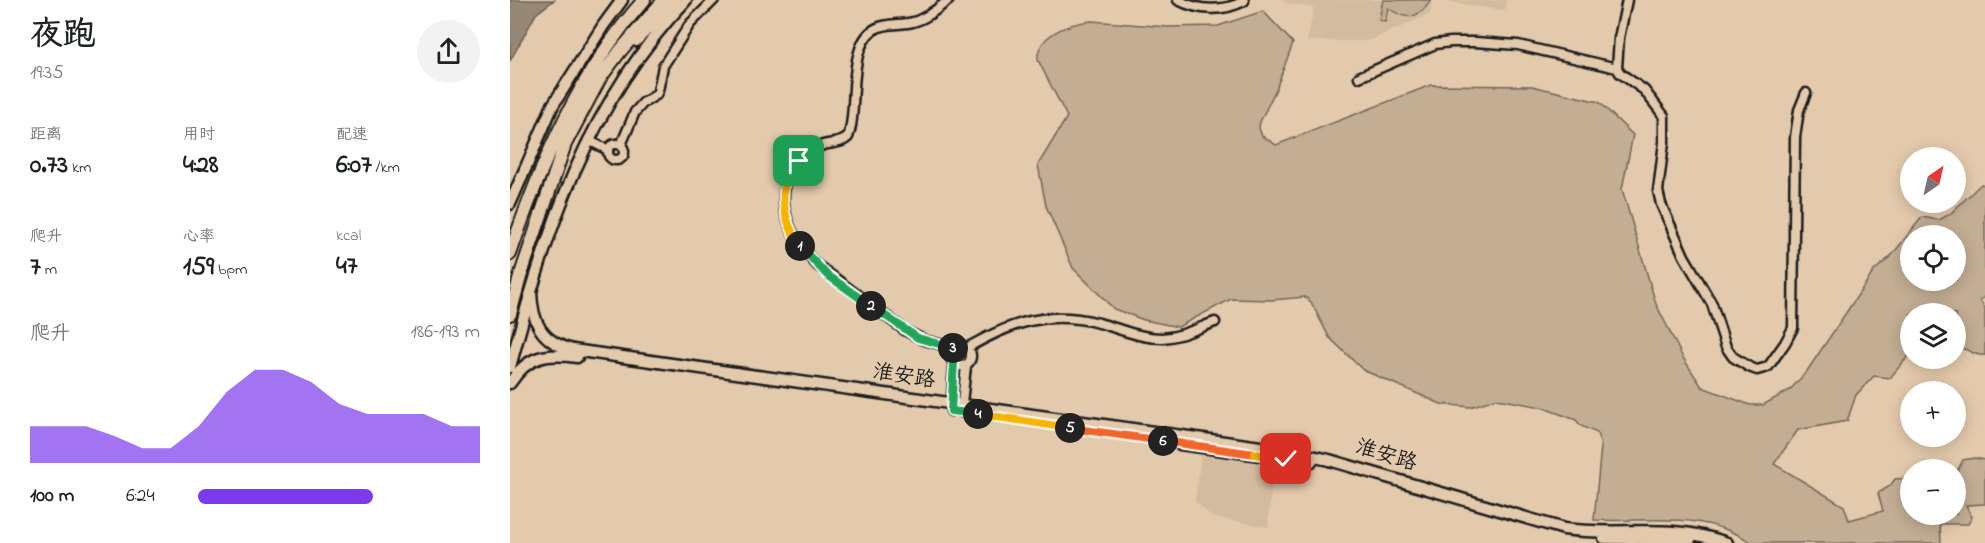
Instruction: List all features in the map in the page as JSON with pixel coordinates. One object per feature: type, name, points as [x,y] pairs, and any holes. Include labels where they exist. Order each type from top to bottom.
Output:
[{"type":"highway","points":[[510,254],[538,176],[567,113],[638,0]]},
{"type":"highway","points":[[615,35],[644,0]]},
{"type":"highway","points":[[510,314],[520,277],[565,144],[600,78],[664,0]]},
{"type":"main road","points":[[510,204],[552,105],[622,0]]},
{"type":"main road","points":[[600,78],[675,0]]},
{"type":"main road","points":[[510,367],[531,292],[560,206],[588,140],[609,102],[642,52],[686,0]]},
{"type":"main road","name":"淮安路","points":[[531,292],[533,316],[540,332],[565,348],[1324,465],[1510,521],[1570,536],[1677,538],[1705,543]]},
{"type":"main road","name":"淮安路","points":[[510,382],[527,363],[556,354],[1289,451],[1329,460],[1564,529],[1594,532],[1663,530],[1689,532],[1727,543]]},
{"type":"street","points":[[621,145],[635,112],[643,103],[656,95],[663,66],[690,24],[714,0]]},
{"type":"street","points":[[949,0],[921,20],[882,26],[867,34],[858,59],[848,137],[845,140],[818,147],[799,161],[791,171],[783,194],[786,218],[794,236],[805,253],[817,265],[906,331],[924,340],[955,348],[961,346],[967,348],[972,356],[966,366],[957,408]]},
{"type":"street","points":[[1178,0],[1196,7],[1216,9],[1244,1]]},
{"type":"street","points":[[1627,0],[1619,38],[1617,68],[1620,73],[1644,90],[1664,116],[1664,142],[1658,191],[1661,204],[1684,256],[1712,304],[1726,347],[1733,357],[1757,370],[1768,367],[1793,328],[1795,137],[1799,110],[1806,93]]},
{"type":"street","points":[[1359,77],[1435,44],[1451,42],[1518,45],[1617,68]]},
{"type":"street","points":[[588,140],[608,150],[610,158],[619,160],[624,154],[621,145]]},
{"type":"street","points":[[608,150],[613,144],[621,145]]},
{"type":"street","points":[[967,348],[1006,327],[1040,319],[1094,322],[1142,336],[1163,338],[1215,322]]},
{"type":"street","points":[[955,348],[951,354],[954,363],[957,408]]},
{"type":"street","points":[[954,363],[966,366]]},
{"type":"shaded area","points":[[510,0],[554,0],[536,14],[510,61]]},
{"type":"shaded area","points":[[1283,0],[1432,0],[1430,14],[1369,41],[1307,41],[1314,8],[1287,3]]},
{"type":"shaded area","points":[[1383,0],[1431,0],[1421,12],[1412,16],[1401,15],[1388,8],[1385,22],[1379,20]]},
{"type":"shaded area","points":[[1436,0],[1506,0],[1505,11]]},
{"type":"shaded area","points":[[1263,11],[1293,43],[1259,128],[1262,136],[1276,145],[1431,85],[1532,86],[1599,102],[1633,135],[1622,189],[1656,304],[1683,358],[1702,387],[1750,405],[1763,405],[1790,390],[1807,371],[1874,271],[1900,245],[1900,291],[1966,291],[1966,225],[1916,225],[1922,217],[1939,220],[1951,213],[1966,213],[1966,199],[1981,184],[1985,185],[1985,297],[1980,300],[1985,309],[1985,355],[1977,355],[1966,350],[1966,303],[1900,303],[1900,366],[1890,378],[1874,376],[1856,395],[1847,421],[1798,430],[1774,464],[1844,506],[1849,520],[1883,511],[1878,493],[1890,486],[1895,479],[1900,479],[1900,525],[1940,525],[1941,543],[1753,543],[1714,525],[1695,522],[1594,520],[1601,446],[1597,433],[1581,426],[1576,420],[1541,407],[1509,401],[1495,399],[1470,407],[1441,404],[1363,370],[1329,337],[1311,302],[1305,297],[1272,300],[1231,299],[1178,327],[1144,320],[1114,309],[1073,268],[1046,206],[1038,165],[1067,117],[1038,60],[1039,51],[1048,37],[1074,24],[1091,21],[1168,27],[1218,26]]},
{"type":"shaded area","points":[[1201,456],[1273,465],[1268,527],[1212,517],[1195,501]]},
{"type":"shaded area","points":[[1966,460],[1985,460],[1985,504],[1966,505]]},
{"type":"shaded area","points":[[1966,505],[1972,517],[1966,524]]},
{"type":"route","points":[[799,161],[791,171],[783,194],[784,212],[794,236],[805,253],[826,274],[901,328],[924,340],[955,348],[951,354],[954,363],[951,411],[1286,459]]}]
